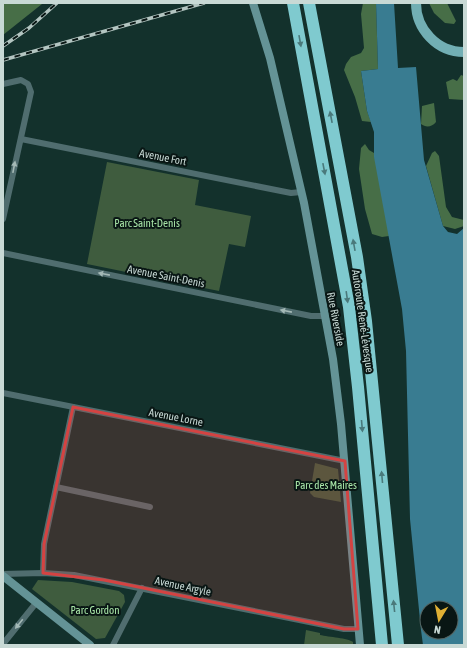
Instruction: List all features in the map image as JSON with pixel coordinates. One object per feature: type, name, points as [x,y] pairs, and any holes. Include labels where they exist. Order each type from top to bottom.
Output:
[{"type":"highway","name":"Autoroute René-Lévesque","points":[[293,3],[350,315],[382,645]]},
{"type":"highway","name":"Autoroute René-Lévesque","points":[[309,3],[357,257],[367,327],[398,645]]},
{"type":"main road","points":[[416,3],[420,22],[430,38],[446,48],[464,52]]},
{"type":"street","name":"Rue Riverside","points":[[253,3],[270,58],[302,192],[338,392],[360,645]]},
{"type":"street","points":[[3,84],[21,80],[28,84],[31,92],[3,219]]},
{"type":"street","name":"Avenue Fort","points":[[21,139],[291,193],[302,192]]},
{"type":"street","name":"Avenue Saint-Denis","points":[[3,253],[311,316],[324,316]]},
{"type":"street","name":"Avenue Lorne","points":[[3,393],[345,461]]},
{"type":"street","points":[[43,573],[44,546],[73,407]]},
{"type":"street","points":[[56,487],[150,507]]},
{"type":"street","name":"Avenue Argyle","points":[[3,575],[43,573],[74,575],[344,630],[358,629]]},
{"type":"street","points":[[3,575],[90,645]]},
{"type":"street","points":[[113,645],[142,588]]},
{"type":"street","points":[[3,644],[36,603]]},
{"type":"highlighted area","points":[[73,407],[345,461],[358,629],[344,629],[104,580],[43,573],[44,544]]},
{"type":"green space","points":[[3,3],[42,4],[3,35]]},
{"type":"green space","points":[[363,3],[376,3],[378,69],[361,71],[367,111],[371,122],[362,121],[355,97],[344,70],[351,57],[361,53],[364,48],[361,14]]},
{"type":"green space","points":[[429,3],[447,3],[456,21],[454,24],[445,23],[434,13]]},
{"type":"green space","points":[[461,75],[464,76],[464,100],[449,99],[446,82],[453,79],[457,81]]},
{"type":"green space","points":[[434,103],[436,122],[429,126],[421,124],[422,106]]},
{"type":"green space","points":[[365,144],[369,150],[374,153],[389,236],[382,237],[372,234],[365,209],[359,169],[361,148]]},
{"type":"green space","points":[[435,151],[439,156],[446,207],[452,217],[464,220],[464,226],[455,229],[443,226],[426,166],[432,153]]},
{"type":"green space","name":"Parc Saint-Denis","points":[[107,162],[199,180],[195,205],[251,216],[245,247],[229,244],[219,291],[87,264]]},
{"type":"green space","name":"Parc des Maires","points":[[315,463],[338,469],[341,502],[314,497],[310,493]]},
{"type":"green space","name":"Parc Gordon","points":[[38,580],[72,582],[119,591],[124,595],[125,602],[105,638],[96,639],[32,589]]},
{"type":"green space","points":[[306,630],[320,633],[320,635],[351,641],[353,642],[353,645],[304,645]]},
{"type":"water","points":[[376,3],[394,3],[398,68],[416,67],[424,160],[443,226],[448,232],[457,234],[464,228],[464,645],[423,645],[422,640],[459,640],[459,600],[419,600],[419,610],[410,519],[406,351],[402,309],[374,157],[374,132],[367,111],[361,71],[378,69]]},
{"type":"railway","points":[[3,46],[29,28],[57,3]]},
{"type":"railway","points":[[3,60],[204,3]]}]
